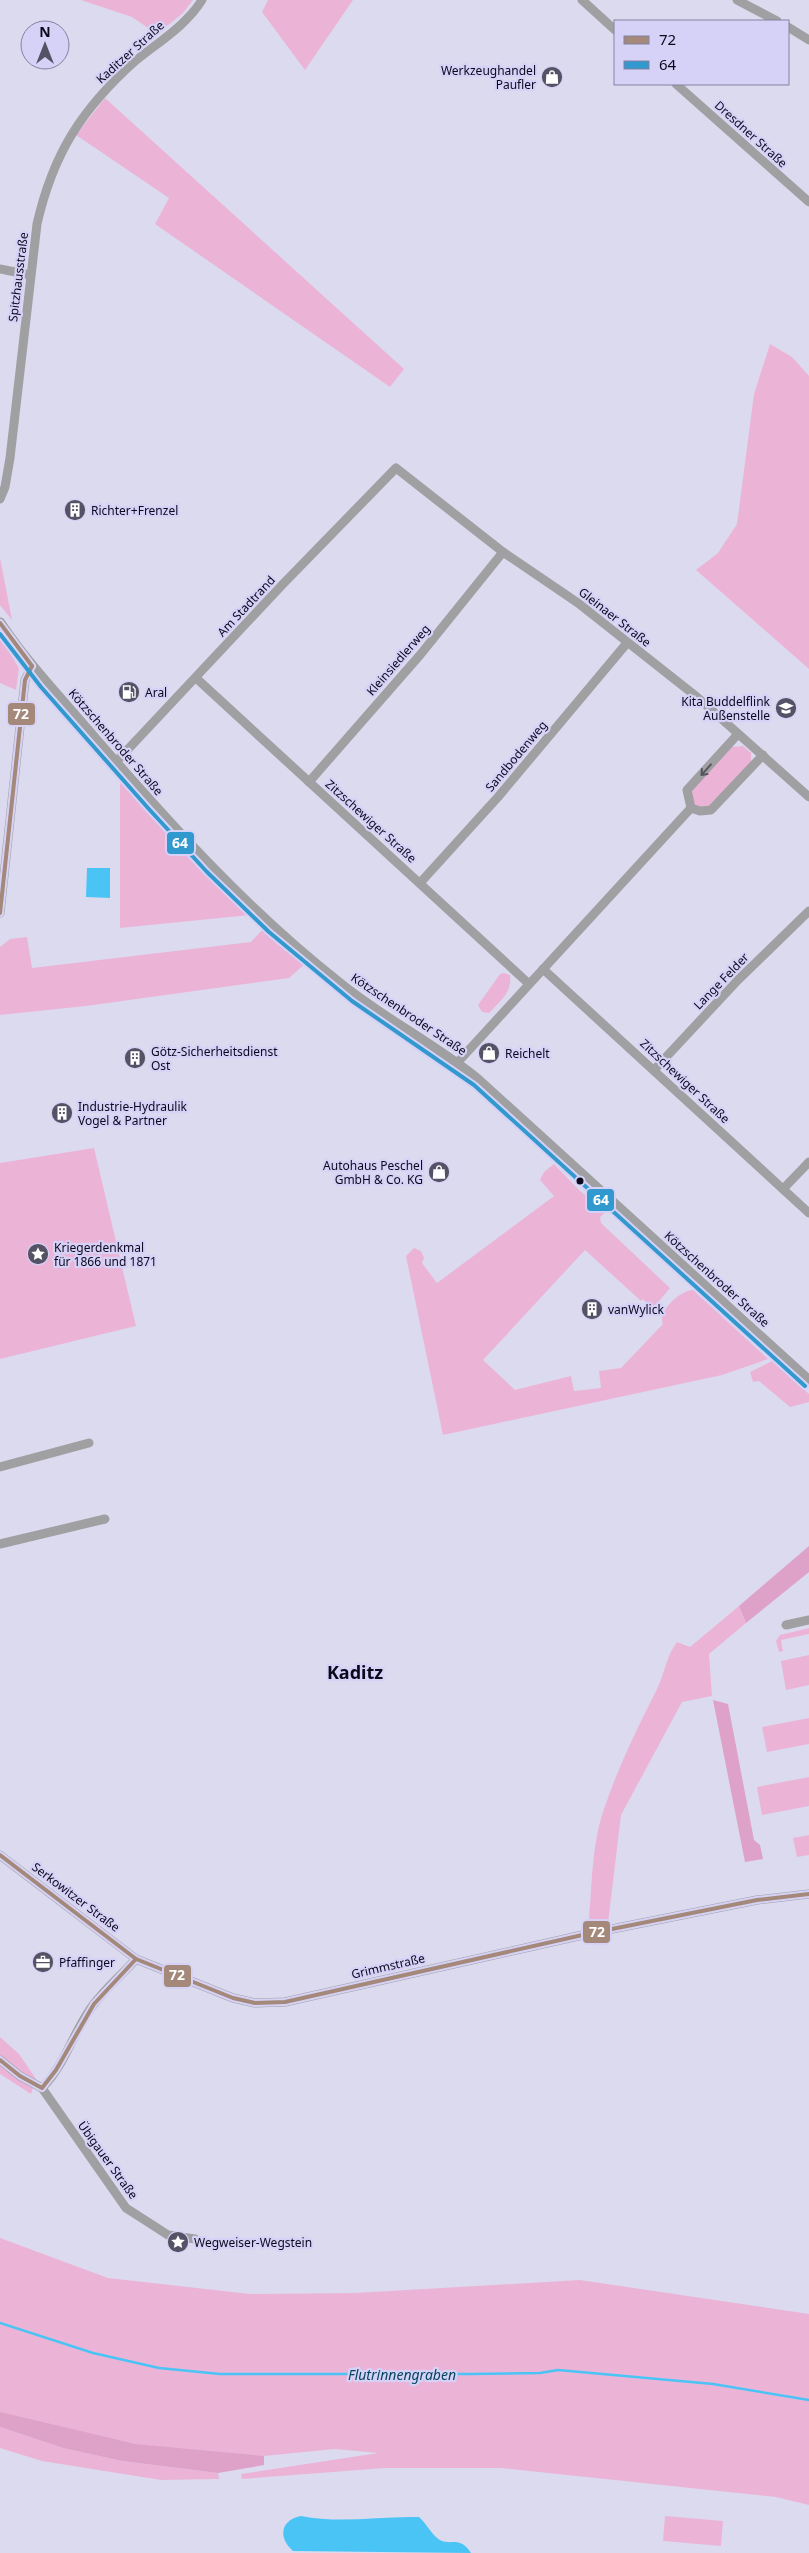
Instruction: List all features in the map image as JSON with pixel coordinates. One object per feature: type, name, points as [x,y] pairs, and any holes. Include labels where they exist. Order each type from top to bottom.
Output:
[{"type":"street","name":"Kaditzer Straße","points":[[95,101],[134,62],[179,26],[202,0]]},
{"type":"street","points":[[582,0],[614,29]]},
{"type":"street","points":[[737,0],[774,20]]},
{"type":"street","points":[[789,28],[809,40]]},
{"type":"street","name":"Dresdner Straße","points":[[677,85],[809,202]]},
{"type":"street","name":"Spitzhausstraße","points":[[0,499],[6,487],[10,458],[36,224],[44,192],[54,164],[67,141],[95,101]]},
{"type":"street","points":[[0,269],[30,275]]},
{"type":"street","points":[[0,454],[10,458]]},
{"type":"street","name":"Gleinaer Straße","points":[[396,468],[503,552],[578,603],[697,696],[809,797]]},
{"type":"street","name":"Am Stadtrand","points":[[116,762],[283,584],[396,468]]},
{"type":"street","name":"Kleinsiedlerweg","points":[[308,782],[420,655],[503,552]]},
{"type":"street","name":"Kötzschenbroder Straße","points":[[0,623],[32,666],[146,798],[222,879],[329,975],[365,1004],[458,1063],[495,1094],[809,1381]]},
{"type":"street","name":"Sandbodenweg","points":[[420,883],[498,797],[627,642]]},
{"type":"street","points":[[0,914],[25,680],[32,666]]},
{"type":"street","name":"Zitzschewiger Straße","points":[[196,678],[528,983]]},
{"type":"street","points":[[691,808],[687,790],[738,734]]},
{"type":"street","points":[[691,808],[700,811],[711,810],[763,755]]},
{"type":"street","points":[[458,1063],[528,983],[691,808]]},
{"type":"street","name":"Lange Felder","points":[[654,1070],[737,981],[809,911]]},
{"type":"street","name":"Zitzschewiger Straße","points":[[543,969],[809,1213]]},
{"type":"street","points":[[783,1189],[809,1162]]},
{"type":"street","points":[[0,1467],[89,1443]]},
{"type":"street","points":[[0,1544],[105,1519]]},
{"type":"street","points":[[786,1625],[809,1620]]},
{"type":"street","name":"Serkowitzer Straße","points":[[0,1855],[136,1959]]},
{"type":"street","name":"Grimmstraße","points":[[136,1959],[233,1998],[255,2003],[285,2002],[586,1934],[757,1900],[809,1894]]},
{"type":"street","points":[[0,2060],[20,2076],[42,2088],[55,2075],[90,2009],[136,1959]]},
{"type":"street","name":"Übigauer Straße","points":[[42,2088],[126,2208],[168,2236],[195,2239]]},
{"type":"shaded area","points":[[81,0],[193,0],[183,13],[157,34],[132,17]]},
{"type":"shaded area","points":[[268,0],[353,0],[305,70],[262,12]]},
{"type":"shaded area","points":[[105,98],[404,369],[390,387],[155,224],[169,198],[76,135]]},
{"type":"shaded area","points":[[770,344],[792,357],[809,376],[809,669],[696,570],[718,553],[737,524],[754,394]]},
{"type":"shaded area","points":[[0,558],[12,620],[0,605]]},
{"type":"shaded area","points":[[0,637],[19,668],[16,690],[0,683]]},
{"type":"shaded area","points":[[743,746],[751,753],[751,763],[709,806],[702,808],[693,805],[691,794],[694,786],[732,747]]},
{"type":"shaded area","points":[[120,782],[250,915],[120,928]]},
{"type":"shaded area","points":[[264,928],[305,964],[289,978],[86,1006],[0,1015],[0,947],[10,939],[27,937],[32,968],[251,942]]},
{"type":"shaded area","points":[[500,974],[510,975],[507,992],[489,1013],[482,1012],[478,1005]]},
{"type":"shaded area","points":[[94,1148],[136,1326],[0,1359],[0,1163]]},
{"type":"shaded area","points":[[554,1164],[580,1191],[607,1211],[600,1217],[601,1223],[670,1288],[656,1305],[649,1305],[643,1299],[641,1301],[585,1250],[483,1360],[515,1390],[571,1376],[574,1391],[601,1388],[599,1371],[621,1368],[663,1324],[663,1314],[671,1302],[682,1294],[693,1290],[768,1359],[722,1375],[443,1435],[406,1256],[414,1248],[421,1251],[424,1258],[422,1263],[437,1283],[554,1196],[540,1180],[544,1172]]},
{"type":"shaded area","points":[[772,1361],[809,1394],[809,1402],[790,1407],[759,1381],[753,1382],[750,1372]]},
{"type":"shaded area","points":[[809,1546],[809,1572],[746,1623],[739,1606]]},
{"type":"shaded area","points":[[739,1606],[746,1623],[709,1654],[712,1696],[682,1702],[621,1815],[608,1923],[596,1925],[589,1919],[593,1864],[600,1822],[616,1778],[658,1687],[671,1652],[677,1642],[690,1647]]},
{"type":"shaded area","points":[[809,1628],[809,1634],[781,1640],[783,1651],[779,1652],[776,1641],[780,1635]]},
{"type":"shaded area","points":[[809,1655],[809,1685],[786,1690],[781,1661]]},
{"type":"shaded area","points":[[713,1700],[728,1704],[754,1840],[760,1845],[763,1859],[745,1862]]},
{"type":"shaded area","points":[[809,1718],[809,1744],[767,1752],[762,1727]]},
{"type":"shaded area","points":[[809,1777],[809,1806],[762,1815],[757,1787]]},
{"type":"shaded area","points":[[809,1835],[809,1855],[797,1857],[793,1838]]},
{"type":"shaded area","points":[[0,2037],[19,2054],[36,2079],[31,2094],[0,2074]]},
{"type":"shaded area","points":[[0,2238],[108,2278],[250,2294],[355,2293],[580,2280],[809,2314],[809,2505],[776,2497],[501,2468],[385,2468],[242,2479],[241,2474],[378,2453],[335,2449],[264,2456],[226,2454],[136,2444],[12,2416],[0,2412]]},
{"type":"shaded area","points":[[0,2412],[136,2444],[264,2456],[264,2465],[218,2473],[122,2461],[63,2448],[0,2427]]},
{"type":"shaded area","points":[[0,2427],[63,2448],[122,2461],[218,2473],[219,2479],[161,2480],[42,2461],[0,2448]]},
{"type":"shaded area","points":[[665,2516],[723,2521],[721,2546],[663,2541]]},
{"type":"water","points":[[87,868],[110,868],[110,898],[86,897]]},
{"type":"water","points":[[301,2516],[345,2520],[419,2517],[441,2541],[462,2544],[471,2553],[293,2551],[288,2546],[283,2535],[285,2525],[294,2518]]},
{"type":"waterway","name":"Flutrinnengraben","points":[[0,2323],[93,2353],[159,2368],[220,2374],[469,2374],[540,2373],[558,2370],[713,2384],[809,2400]]},
{"type":"transit line","name":"72","points":[[0,623],[32,666]]},
{"type":"transit line","name":"64","points":[[0,634],[41,687],[148,808],[207,872],[269,932],[352,1001],[474,1085],[805,1386]]},
{"type":"transit line","name":"72","points":[[0,913],[25,680],[32,666]]},
{"type":"transit line","name":"72","points":[[0,1855],[136,1959],[233,1998],[255,2003],[285,2002],[587,1934],[757,1900],[809,1894]]},
{"type":"transit line","name":"72","points":[[0,2060],[20,2076],[42,2088],[56,2070],[94,2004],[136,1959]]},
{"type":"place","name":"Werkzeughandel Paufler","points":[[552,77]]},
{"type":"place","name":"Richter+Frenzel","points":[[75,510]]},
{"type":"place","name":"Aral","points":[[129,692]]},
{"type":"place","name":"Kita Buddelflink Außenstelle","points":[[786,708]]},
{"type":"place","name":"Reichelt","points":[[489,1053]]},
{"type":"place","name":"Götz-Sicherheitsdienst Ost","points":[[135,1058]]},
{"type":"place","name":"Industrie-Hydraulik Vogel & Partner","points":[[62,1113]]},
{"type":"place","name":"Autohaus Peschel GmbH & Co. KG","points":[[439,1172]]},
{"type":"place","name":"Kriegerdenkmal für 1866 und 1871","points":[[38,1254]]},
{"type":"place","name":"vanWylick","points":[[592,1309]]},
{"type":"place","name":"Pfaffinger","points":[[43,1962]]},
{"type":"place","name":"Wegweiser-Wegstein","points":[[178,2242]]},
{"type":"district","name":"Kaditz","points":[[355,1672]]}]
